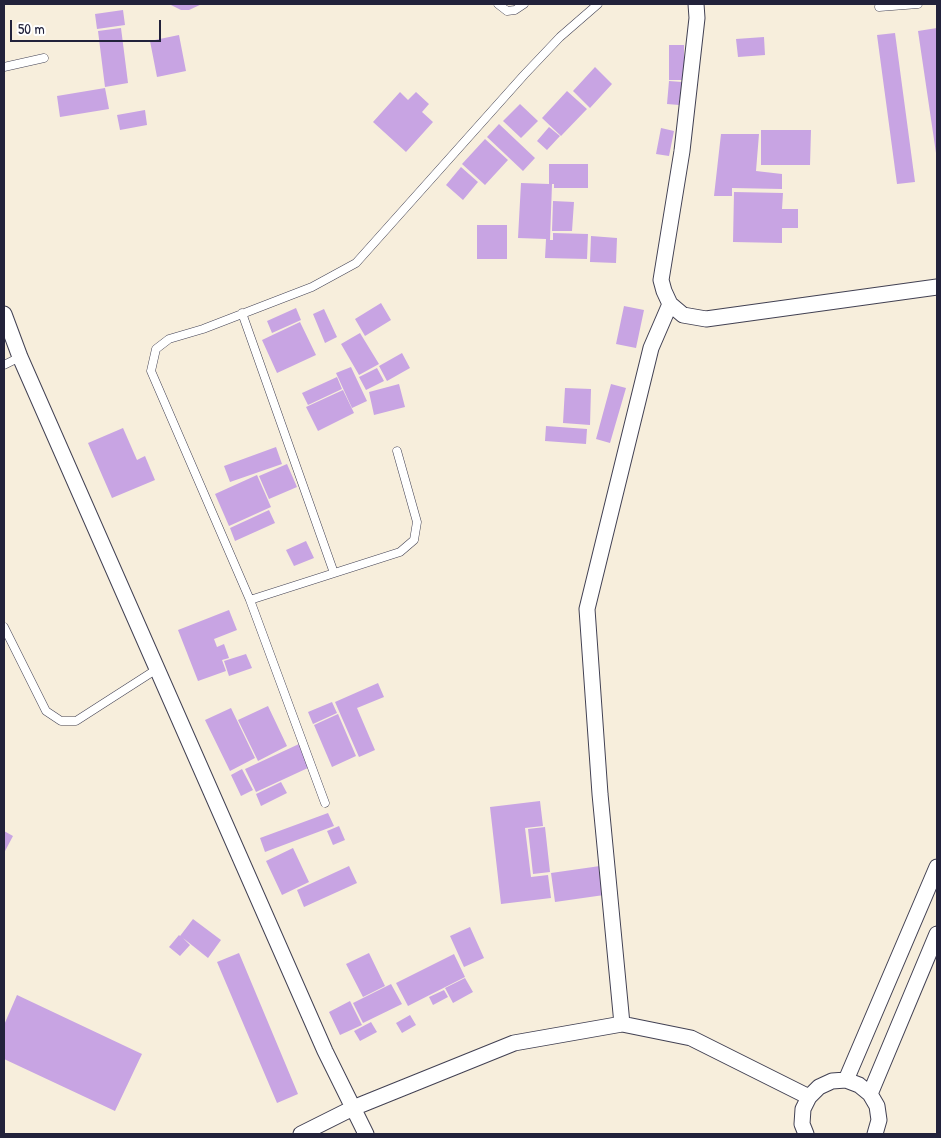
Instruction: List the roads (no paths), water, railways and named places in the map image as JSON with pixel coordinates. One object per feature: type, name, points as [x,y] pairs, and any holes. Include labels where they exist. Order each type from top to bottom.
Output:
[{"type":"street","points":[[696,4],[697,18],[682,152],[662,280],[664,291],[670,304],[683,315],[706,318],[937,287]]},
{"type":"street","points":[[622,1024],[600,794],[587,609],[651,348],[670,304]]},
{"type":"street","points":[[4,314],[20,357],[325,1051],[366,1134]]},
{"type":"street","points":[[846,1080],[936,871]]},
{"type":"street","points":[[870,1094],[937,934]]},
{"type":"street","points":[[301,1134],[352,1108],[514,1043],[622,1024],[690,1038],[809,1097]]},
{"type":"street","points":[[806,1134],[802,1124],[803,1109],[809,1097],[819,1086],[832,1081],[846,1080],[859,1085],[870,1094],[877,1106],[879,1120],[876,1134]]},
{"type":"lane","points":[[498,4],[507,11],[515,10],[524,4]]},
{"type":"lane","points":[[325,803],[250,600],[151,371],[156,349],[169,339],[203,329],[312,287],[356,263],[524,75],[560,37],[598,4]]},
{"type":"lane","points":[[879,7],[918,4]]},
{"type":"lane","points":[[4,67],[44,58]]},
{"type":"lane","points":[[242,314],[334,573]]},
{"type":"lane","points":[[4,365],[20,357]]},
{"type":"lane","points":[[250,600],[400,552],[414,540],[417,522],[396,451]]},
{"type":"lane","points":[[4,627],[46,711],[61,721],[76,721],[157,669]]}]
